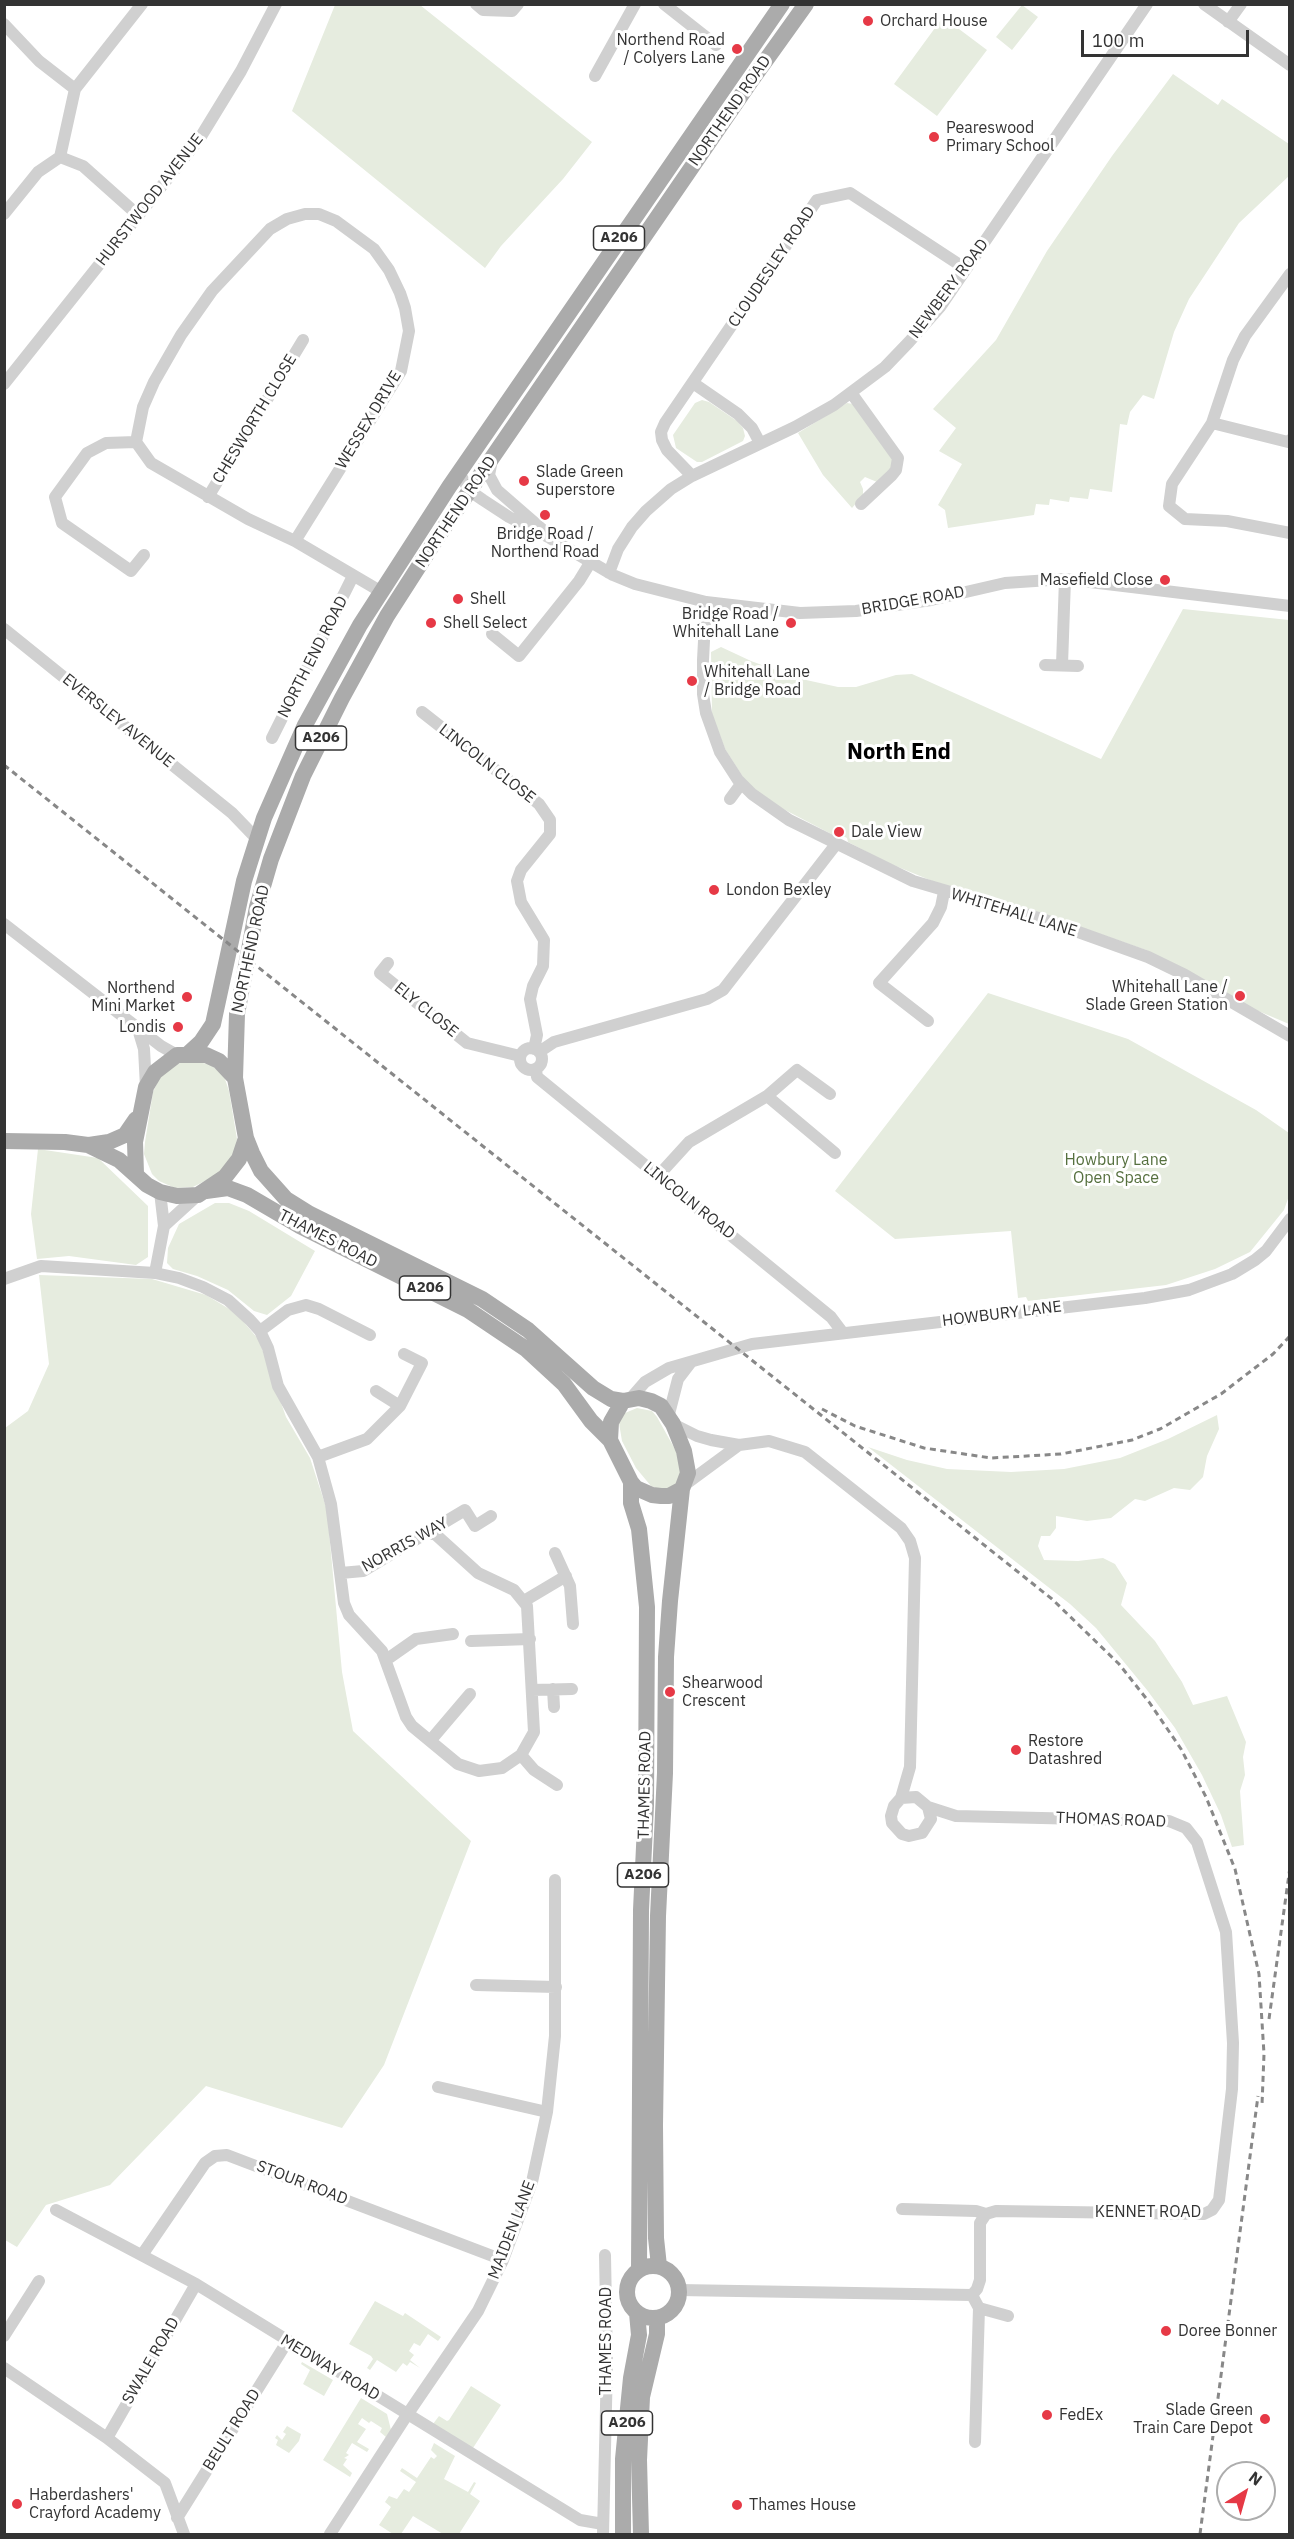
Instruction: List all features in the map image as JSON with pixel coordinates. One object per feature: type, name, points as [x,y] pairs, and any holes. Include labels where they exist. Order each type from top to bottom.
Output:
[{"type":"main road","name":"NORTHEND ROAD","points":[[183,1054],[201,1042],[213,1024],[244,881],[264,818],[305,725],[380,591],[782,4]]},
{"type":"main road","name":"NORTHEND ROAD","points":[[235,1078],[237,1014],[257,907],[288,811],[319,741],[387,616],[492,458],[806,4]]},
{"type":"main road","points":[[4,1142],[56,1142],[88,1145],[109,1142],[125,1135],[135,1125],[146,1087],[154,1072],[183,1054],[206,1054],[219,1061],[235,1078]]},
{"type":"main road","name":"THAMES ROAD","points":[[235,1078],[246,1138],[261,1171],[286,1199],[310,1214],[482,1299],[528,1330],[593,1388],[611,1399],[651,1401],[661,1406],[671,1419],[688,1467],[668,1634],[664,1737],[665,1773],[658,1916],[655,2125],[656,2238],[659,2266]]},
{"type":"main road","points":[[136,1174],[134,1152],[139,1111]]},
{"type":"main road","points":[[202,1193],[230,1172],[239,1159],[246,1138]]},
{"type":"main road","points":[[88,1145],[110,1154],[147,1185],[160,1192]]},
{"type":"main road","name":"THAMES ROAD","points":[[160,1192],[177,1196],[228,1188],[246,1195],[300,1226],[468,1310],[526,1349],[564,1384],[591,1421],[610,1440],[631,1482],[631,1503],[639,1529],[647,1607],[641,1922],[639,2270],[631,2277],[627,2291],[628,2300],[637,2313],[647,2318],[657,2318]]},
{"type":"main road","points":[[610,1440],[612,1422],[627,1400]]},
{"type":"main road","points":[[631,1482],[636,1488],[652,1496],[669,1496],[684,1487]]},
{"type":"main road","points":[[639,2270],[648,2266],[659,2266],[674,2277],[679,2290],[676,2305],[668,2313],[657,2318]]},
{"type":"main road","name":"THAMES ROAD","points":[[623,2535],[623,2459],[631,2378],[639,2335],[637,2313]]},
{"type":"main road","name":"A206","points":[[640,2535],[639,2460],[642,2397],[657,2334],[657,2318]]},
{"type":"street","name":"HURSTWOOD AVENUE","points":[[4,384],[200,138],[241,71],[276,4]]},
{"type":"street","points":[[476,4],[483,10],[512,11],[518,4]]},
{"type":"street","points":[[595,76],[635,4]]},
{"type":"street","points":[[664,4],[716,45]]},
{"type":"street","name":"NEWBERY ROAD","points":[[609,573],[618,549],[646,511],[692,476],[795,427],[852,394],[885,367],[909,342],[940,307],[1147,4]]},
{"type":"street","points":[[1204,4],[1290,65]]},
{"type":"street","points":[[1228,22],[1241,4]]},
{"type":"street","points":[[4,214],[38,172],[60,157],[75,89],[142,5]]},
{"type":"street","points":[[4,24],[39,61],[75,89]]},
{"type":"street","points":[[60,157],[83,166],[139,216]]},
{"type":"street","name":"CLOUDESLEY ROAD","points":[[692,476],[667,450],[662,440],[662,432],[817,200],[850,193],[966,269]]},
{"type":"street","name":"WESSEX DRIVE","points":[[136,442],[143,407],[154,382],[181,335],[212,291],[270,229],[287,219],[305,214],[319,214],[336,221],[374,249],[389,270],[405,308],[409,332],[401,371],[295,541]]},
{"type":"street","points":[[1290,274],[1245,336],[1233,360],[1212,423],[1172,484],[1169,506],[1185,519],[1227,521],[1290,533]]},
{"type":"street","name":"CHESWORTH CLOSE","points":[[208,497],[303,340]]},
{"type":"street","points":[[693,383],[738,414],[752,428],[760,443]]},
{"type":"street","points":[[852,394],[898,458],[896,470],[892,476],[861,504]]},
{"type":"street","points":[[1212,423],[1288,442],[1290,440]]},
{"type":"street","points":[[144,555],[132,571],[62,523],[55,497],[87,453],[105,444],[136,442],[151,463],[208,497],[295,541],[380,591]]},
{"type":"street","name":"BRIDGE ROAD","points":[[492,458],[489,475],[497,490],[524,512],[550,538]]},
{"type":"street","points":[[459,473],[470,491]]},
{"type":"street","name":"BRIDGE ROAD","points":[[470,491],[509,517],[609,573],[635,584],[706,602],[800,613],[856,611],[931,600],[1005,584],[1065,579],[1290,606]]},
{"type":"street","points":[[492,633],[519,656],[579,581],[590,563]]},
{"type":"street","name":"NORTH END ROAD","points":[[272,738],[353,576]]},
{"type":"street","points":[[1062,665],[1065,579]]},
{"type":"street","name":"WHITEHALL LANE","points":[[706,602],[703,660],[706,713],[720,752],[741,784],[752,794],[789,820],[913,881],[1042,919],[1148,957],[1185,975],[1290,1036]]},
{"type":"street","name":"EVERSLEY AVENUE","points":[[4,629],[232,813],[256,838]]},
{"type":"street","points":[[1045,665],[1078,666]]},
{"type":"street","name":"LINCOLN CLOSE","points":[[422,712],[539,804],[550,820],[550,834],[521,870],[517,881],[521,902],[544,940],[543,966],[533,986],[530,999],[537,1035],[537,1050]]},
{"type":"street","points":[[730,800],[741,784]]},
{"type":"street","name":"EVERSLEY AVENUE","points":[[232,813],[250,819],[264,818]]},
{"type":"street","points":[[520,1056],[524,1050],[537,1050],[554,1042],[717,994],[723,990],[837,843]]},
{"type":"street","points":[[928,1021],[879,983],[933,923],[941,907],[944,892]]},
{"type":"street","points":[[4,924],[138,1028],[183,1054]]},
{"type":"street","name":"ELY CLOSE","points":[[388,963],[380,973],[467,1043],[520,1056]]},
{"type":"street","points":[[138,1028],[144,1049],[146,1087]]},
{"type":"street","points":[[536,1070],[542,1061],[537,1050]]},
{"type":"street","name":"LINCOLN ROAD","points":[[520,1056],[522,1067],[528,1071],[536,1070],[537,1077],[831,1317],[843,1333]]},
{"type":"street","points":[[658,1176],[689,1142],[767,1096],[797,1070],[830,1094]]},
{"type":"street","points":[[767,1096],[835,1153]]},
{"type":"street","points":[[155,1273],[164,1226],[160,1192]]},
{"type":"street","points":[[164,1226],[202,1193]]},
{"type":"street","name":"HOWBURY LANE","points":[[627,1400],[645,1382],[669,1368],[752,1344],[1145,1298],[1189,1290],[1232,1274],[1250,1264],[1266,1251],[1290,1219]]},
{"type":"street","points":[[4,1278],[41,1266],[155,1273],[186,1280],[215,1292],[239,1309],[260,1331],[278,1386],[318,1457],[331,1504],[344,1603],[349,1615],[377,1644],[386,1660],[406,1717],[430,1742],[458,1764],[479,1771],[502,1768],[521,1755],[534,1732],[529,1616],[524,1601],[514,1590],[478,1573],[435,1534],[426,1534]]},
{"type":"street","points":[[260,1331],[288,1310],[306,1305],[319,1308],[370,1335]]},
{"type":"street","points":[[318,1457],[367,1439],[400,1406],[422,1363],[404,1354]]},
{"type":"street","points":[[671,1419],[678,1379],[691,1362]]},
{"type":"street","points":[[376,1391],[400,1406]]},
{"type":"street","name":"THOMAS ROAD","points":[[671,1419],[697,1436],[739,1445],[769,1442],[805,1452],[901,1528],[910,1541],[915,1558],[910,1767],[901,1798],[892,1810],[892,1823],[896,1829],[909,1836],[922,1833],[931,1819],[910,1767]]},
{"type":"street","points":[[684,1487],[739,1445]]},
{"type":"street","name":"NORRIS WAY","points":[[341,1574],[363,1571],[465,1510],[476,1526],[491,1516]]},
{"type":"street","points":[[555,1552],[570,1586],[573,1624]]},
{"type":"street","points":[[524,1601],[566,1576]]},
{"type":"street","points":[[386,1660],[416,1639],[453,1634]]},
{"type":"street","points":[[471,1641],[530,1639]]},
{"type":"street","points":[[553,1689],[554,1707]]},
{"type":"street","points":[[532,1690],[572,1689]]},
{"type":"street","points":[[430,1742],[470,1694]]},
{"type":"street","points":[[521,1755],[534,1770],[557,1785]]},
{"type":"street","name":"THOMAS ROAD","points":[[901,1798],[908,1796],[956,1816],[1169,1821],[1186,1828],[1197,1842],[1226,1932],[1233,2043],[1232,2089],[1228,2114]]},
{"type":"street","name":"THOMAS ROAD","points":[[927,1828],[956,1816]]},
{"type":"street","name":"MAIDEN LANE","points":[[330,2535],[407,2415],[478,2311],[503,2260],[532,2182],[547,2112],[555,2036],[555,1880]]},
{"type":"street","points":[[476,1985],[556,1987]]},
{"type":"street","points":[[438,2087],[547,2112]]},
{"type":"street","name":"KENNET ROAD","points":[[902,2209],[976,2211],[986,2214],[996,2211],[1204,2214],[1212,2210],[1219,2200],[1228,2114]]},
{"type":"street","name":"STOUR ROAD","points":[[142,2255],[205,2163],[215,2156],[227,2155],[503,2260]]},
{"type":"street","name":"MEDWAY ROAD","points":[[56,2210],[196,2284],[580,2520],[603,2529]]},
{"type":"street","points":[[679,2290],[972,2295],[978,2289],[980,2280],[980,2223],[986,2214]]},
{"type":"street","name":"THAMES ROAD","points":[[603,2529],[607,2364],[605,2255]]},
{"type":"street","points":[[4,2336],[39,2281]]},
{"type":"street","name":"SWALE ROAD","points":[[107,2438],[196,2284]]},
{"type":"street","points":[[972,2295],[979,2308],[975,2442]]},
{"type":"street","points":[[979,2308],[1008,2316]]},
{"type":"street","name":"BEULT ROAD","points":[[177,2518],[287,2342]]},
{"type":"street","points":[[4,2368],[107,2438],[165,2484],[184,2535]]},
{"type":"green space","points":[[335,5],[420,5],[592,142],[563,179],[501,246],[485,268],[292,111]]},
{"type":"green space","points":[[1022,5],[1038,17],[1012,50],[996,37]]},
{"type":"green space","points":[[943,17],[987,50],[937,116],[894,84]]},
{"type":"green space","points":[[1173,74],[1218,105],[1222,99],[1289,144],[1289,176],[1239,223],[1189,299],[1174,332],[1154,399],[1143,395],[1130,412],[1127,425],[1120,424],[1112,492],[1090,489],[1088,499],[1070,497],[1069,502],[1050,499],[1049,505],[1036,504],[1034,515],[948,528],[945,510],[938,505],[962,464],[939,451],[956,428],[933,409],[996,340],[1047,251],[1112,156]]},
{"type":"green space","points":[[702,400],[709,402],[737,421],[743,428],[745,436],[743,441],[702,462],[697,462],[676,448],[673,435],[695,403]]},
{"type":"green space","points":[[847,403],[853,404],[890,452],[894,465],[877,482],[865,477],[860,482],[863,495],[852,508],[823,475],[798,433]]},
{"type":"green space","points":[[1183,609],[1289,620],[1289,1024],[1256,1010],[1146,950],[1032,910],[968,890],[942,885],[886,862],[848,842],[847,838],[841,835],[837,837],[762,798],[750,788],[725,749],[712,714],[711,652],[721,647],[797,678],[838,687],[856,687],[896,675],[912,674],[1101,759]]},
{"type":"green space","name":"Howbury Lane Open Space","points":[[988,993],[1128,1039],[1256,1110],[1289,1133],[1289,1196],[1284,1210],[1250,1252],[1215,1269],[1166,1285],[1028,1301],[1026,1297],[1018,1298],[1011,1231],[895,1239],[835,1191]]},
{"type":"green space","points":[[191,1060],[211,1065],[224,1076],[229,1091],[237,1139],[236,1148],[225,1168],[209,1179],[193,1187],[175,1188],[159,1181],[152,1174],[144,1154],[145,1142],[153,1092],[160,1077],[173,1065]]},
{"type":"green space","points":[[38,1149],[98,1158],[148,1206],[148,1257],[136,1265],[69,1256],[37,1259],[31,1214]]},
{"type":"green space","points":[[215,1203],[229,1203],[249,1211],[315,1251],[291,1296],[267,1315],[254,1311],[228,1290],[197,1276],[173,1269],[167,1263],[168,1248],[179,1224]]},
{"type":"green space","points":[[39,1275],[152,1279],[206,1295],[236,1313],[259,1340],[286,1417],[310,1458],[327,1510],[342,1672],[353,1731],[471,1841],[384,2065],[342,2128],[206,2086],[110,2185],[46,2205],[17,2247],[5,2240],[5,1428],[28,1411],[49,1364]]},
{"type":"green space","points":[[637,1408],[652,1411],[676,1451],[681,1470],[677,1483],[669,1488],[651,1486],[636,1468],[622,1441],[619,1423],[625,1413]]},
{"type":"green space","points":[[1217,1415],[1219,1429],[1207,1456],[1203,1477],[1190,1490],[1174,1488],[1145,1501],[1135,1499],[1111,1518],[1087,1521],[1056,1516],[1056,1528],[1050,1536],[1041,1536],[1038,1546],[1044,1560],[1078,1561],[1103,1558],[1115,1564],[1127,1583],[1121,1605],[1155,1641],[1182,1682],[1193,1705],[1227,1696],[1246,1742],[1243,1757],[1245,1775],[1240,1791],[1244,1845],[1232,1847],[1221,1815],[1202,1775],[1175,1728],[1096,1628],[1070,1604],[868,1447],[907,1460],[947,1469],[1011,1472],[1064,1469],[1120,1458],[1168,1439]]},
{"type":"green space","points":[[375,2301],[403,2316],[405,2313],[441,2337],[438,2341],[428,2334],[420,2346],[414,2343],[409,2351],[414,2355],[410,2360],[420,2368],[410,2362],[407,2366],[403,2363],[396,2372],[377,2360],[370,2370],[367,2368],[373,2359],[371,2356],[349,2344]]},
{"type":"green space","points":[[302,2362],[333,2380],[324,2396],[303,2384],[310,2370],[301,2364]]},
{"type":"green space","points":[[471,2386],[501,2405],[473,2448],[433,2424],[439,2416],[449,2420]]},
{"type":"green space","points":[[361,2398],[387,2414],[391,2430],[386,2437],[380,2432],[382,2428],[362,2418],[358,2424],[366,2429],[357,2442],[369,2449],[367,2452],[352,2443],[343,2465],[352,2473],[350,2477],[323,2460]]},
{"type":"green space","points":[[287,2426],[301,2434],[299,2441],[289,2453],[276,2445],[278,2440],[275,2438],[277,2435],[282,2440]]},
{"type":"green space","points":[[434,2443],[455,2456],[444,2479],[468,2492],[474,2482],[476,2483],[470,2494],[480,2501],[459,2534],[443,2534],[413,2516],[401,2534],[393,2534],[379,2525],[391,2507],[385,2502],[389,2496],[397,2499],[404,2489],[409,2492],[416,2482],[400,2471],[402,2468],[417,2478],[431,2457],[434,2459],[437,2456],[431,2450]]},
{"type":"railway","points":[[4,765],[1052,1599],[1119,1664],[1149,1702],[1181,1749],[1206,1797],[1235,1869],[1259,1974],[1264,2054],[1262,2105]]},
{"type":"railway","points":[[822,1409],[855,1426],[924,1448],[991,1458],[1061,1454],[1132,1440],[1160,1429],[1221,1394],[1273,1354],[1290,1336]]},
{"type":"railway","points":[[1269,2019],[1290,1867]]},
{"type":"railway","points":[[1200,2534],[1258,2096]]},
{"type":"place","name":"Orchard House","points":[[868,21]]},
{"type":"place","name":"Northend Road / Colyers Lane","points":[[737,49]]},
{"type":"place","name":"Peareswood Primary School","points":[[934,137]]},
{"type":"place","name":"Slade Green Superstore","points":[[524,481]]},
{"type":"place","name":"Bridge Road / Northend Road","points":[[545,515]]},
{"type":"place","name":"Masefield Close","points":[[1165,580]]},
{"type":"place","name":"Shell","points":[[458,599]]},
{"type":"place","name":"Shell Select","points":[[431,623]]},
{"type":"place","name":"Bridge Road / Whitehall Lane","points":[[791,623]]},
{"type":"place","name":"Whitehall Lane / Bridge Road","points":[[692,681]]},
{"type":"place","name":"Dale View","points":[[839,832]]},
{"type":"place","name":"London Bexley","points":[[714,890]]},
{"type":"place","name":"Whitehall Lane / Slade Green Station","points":[[1240,996]]},
{"type":"place","name":"Northend Mini Market","points":[[187,997]]},
{"type":"place","name":"Londis","points":[[178,1027]]},
{"type":"place","name":"Shearwood Crescent","points":[[670,1692]]},
{"type":"place","name":"Restore Datashred","points":[[1016,1750]]},
{"type":"place","name":"Doree Bonner","points":[[1166,2331]]},
{"type":"place","name":"FedEx","points":[[1047,2415]]},
{"type":"place","name":"Slade Green Train Care Depot","points":[[1265,2419]]},
{"type":"place","name":"Haberdashers' Crayford Academy","points":[[17,2504]]},
{"type":"place","name":"Thames House","points":[[737,2505]]},
{"type":"district","name":"North End","points":[[899,753]]}]
